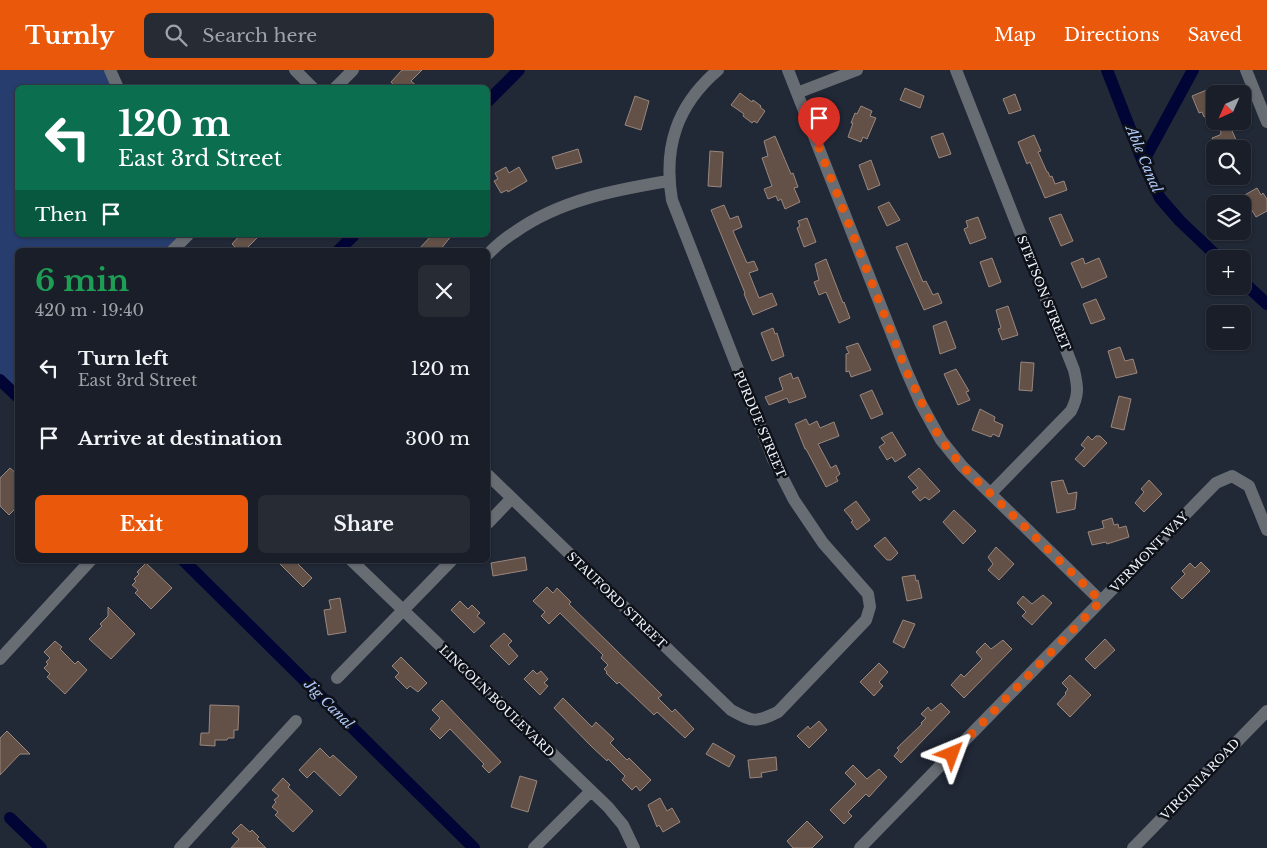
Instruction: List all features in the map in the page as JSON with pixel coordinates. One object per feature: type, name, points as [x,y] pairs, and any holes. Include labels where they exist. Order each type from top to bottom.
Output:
[{"type":"street","points":[[110,70],[117,85]]},
{"type":"street","points":[[295,70],[310,85]]},
{"type":"street","points":[[338,85],[353,70]]},
{"type":"street","name":"PURDUE STREET","points":[[718,70],[697,90],[681,115],[675,130],[671,146],[668,181],[672,200],[773,459],[794,500],[823,543],[868,594],[870,607],[866,620],[788,703],[778,712],[764,719],[750,720]]},
{"type":"street","points":[[788,70],[920,404],[941,440],[962,466],[1101,601]]},
{"type":"street","points":[[797,93],[857,70]]},
{"type":"street","name":"STETSON STREET","points":[[956,70],[1074,370],[1077,384],[1078,397],[1071,411],[990,493]]},
{"type":"street","points":[[1246,70],[1267,122]]},
{"type":"street","points":[[490,252],[515,231],[585,198],[668,181]]},
{"type":"street","points":[[175,248],[186,237]]},
{"type":"street","name":"VERMONT WAY","points":[[860,848],[1216,483],[1232,476],[1249,486],[1267,530]]},
{"type":"street","name":"STAUFORD STREET","points":[[490,477],[731,710],[750,720]]},
{"type":"street","points":[[490,521],[512,498]]},
{"type":"street","points":[[0,658],[88,563]]},
{"type":"street","name":"LINCOLN BOULEVARD","points":[[354,563],[608,807],[623,826],[634,848]]},
{"type":"street","points":[[337,678],[449,563]]},
{"type":"street","name":"VIRGINIA ROAD","points":[[1133,848],[1267,711]]},
{"type":"street","points":[[180,848],[296,721]]},
{"type":"street","points":[[534,848],[591,791]]},
{"type":"shaded area","points":[[0,70],[105,70],[111,85],[15,85],[15,237],[180,237],[171,248],[15,248],[15,400],[0,384]]},
{"type":"building","points":[[402,70],[422,70],[411,81],[416,85],[394,85],[391,82]]},
{"type":"building","points":[[905,88],[924,96],[920,108],[900,100]]},
{"type":"building","points":[[1206,90],[1206,116],[1204,117],[1202,112],[1199,113],[1192,96]]},
{"type":"building","points":[[740,93],[752,102],[753,100],[765,111],[757,123],[754,121],[752,123],[743,116],[744,114],[731,105]]},
{"type":"building","points":[[1015,94],[1021,110],[1009,114],[1003,99]]},
{"type":"building","points":[[635,96],[649,101],[641,130],[625,125]]},
{"type":"building","points":[[861,106],[872,111],[870,116],[876,118],[867,139],[863,137],[861,142],[848,137],[855,113],[857,114]]},
{"type":"building","points":[[1220,130],[1232,130],[1236,140],[1213,140],[1212,138],[1221,133]]},
{"type":"building","points":[[943,133],[951,154],[939,158],[931,137]]},
{"type":"building","points":[[1034,135],[1041,151],[1038,152],[1050,177],[1052,176],[1055,184],[1064,181],[1067,190],[1045,198],[1030,162],[1027,164],[1018,142]]},
{"type":"building","points":[[775,136],[798,187],[794,188],[800,202],[785,209],[781,199],[778,201],[776,196],[768,199],[764,189],[772,186],[762,158],[768,156],[764,141]]},
{"type":"building","points":[[578,149],[582,162],[556,169],[552,157]]},
{"type":"building","points":[[710,151],[723,152],[721,187],[708,186]]},
{"type":"building","points":[[871,160],[880,185],[868,190],[859,165]]},
{"type":"building","points":[[506,167],[509,173],[519,167],[527,181],[508,192],[507,190],[501,193],[494,181],[498,179],[495,173]]},
{"type":"building","points":[[1257,188],[1261,195],[1263,193],[1267,199],[1267,211],[1256,217],[1251,209],[1251,195],[1245,195]]},
{"type":"building","points":[[889,202],[900,220],[887,226],[878,207]]},
{"type":"building","points":[[724,205],[730,219],[738,216],[742,227],[733,231],[747,263],[754,261],[758,270],[749,273],[759,298],[772,293],[777,305],[753,315],[711,210]]},
{"type":"building","points":[[1061,214],[1073,241],[1061,246],[1049,218]]},
{"type":"building","points":[[978,217],[986,238],[970,244],[964,229],[968,227],[966,221]]},
{"type":"building","points":[[807,218],[816,242],[804,247],[797,228],[800,226],[798,221]]},
{"type":"building","points":[[238,237],[258,237],[247,248],[236,248],[232,244]]},
{"type":"building","points":[[430,237],[450,237],[442,248],[420,248]]},
{"type":"building","points":[[907,243],[923,282],[926,281],[933,295],[938,293],[942,303],[924,310],[896,247]]},
{"type":"building","points":[[992,258],[1001,282],[989,287],[980,262]]},
{"type":"building","points":[[1083,258],[1085,264],[1099,258],[1107,277],[1082,288],[1071,263]]},
{"type":"building","points":[[826,259],[850,318],[839,323],[826,292],[819,295],[814,282],[819,280],[815,264]]},
{"type":"building","points":[[1096,299],[1105,319],[1091,324],[1083,304]]},
{"type":"building","points":[[1008,306],[1018,335],[1002,340],[998,329],[1001,328],[996,310]]},
{"type":"building","points":[[946,321],[956,348],[940,354],[933,326]]},
{"type":"building","points":[[773,328],[775,334],[777,333],[784,356],[772,361],[761,333]]},
{"type":"building","points":[[858,343],[871,370],[851,377],[849,371],[846,372],[846,354],[849,353],[846,347]]},
{"type":"building","points":[[1120,347],[1125,361],[1133,359],[1137,373],[1116,378],[1108,351]]},
{"type":"building","points":[[1021,362],[1034,363],[1032,391],[1019,390]]},
{"type":"building","points":[[956,369],[969,391],[966,392],[970,400],[958,405],[944,374]]},
{"type":"building","points":[[791,373],[793,379],[798,377],[806,397],[789,403],[787,398],[769,405],[765,397],[783,390],[779,378]]},
{"type":"building","points":[[872,390],[883,414],[871,419],[860,395]]},
{"type":"building","points":[[1119,396],[1131,399],[1124,430],[1111,427]]},
{"type":"building","points":[[980,409],[995,417],[994,421],[1003,425],[999,437],[993,434],[991,437],[972,430]]},
{"type":"building","points":[[806,419],[809,425],[817,421],[820,428],[834,422],[839,436],[818,444],[831,468],[836,465],[840,474],[836,477],[838,481],[826,487],[805,449],[795,424]]},
{"type":"building","points":[[892,432],[906,455],[895,462],[892,457],[887,460],[879,447],[885,443],[881,438]]},
{"type":"building","points":[[1088,436],[1092,440],[1096,436],[1100,436],[1107,443],[1084,467],[1075,459],[1085,448],[1081,445]]},
{"type":"building","points":[[10,468],[15,472],[15,509],[9,515],[0,506],[0,478]]},
{"type":"building","points":[[919,468],[940,491],[929,500],[925,497],[920,501],[912,492],[918,488],[908,477]]},
{"type":"building","points":[[1063,480],[1068,494],[1077,492],[1075,509],[1057,513],[1051,482]]},
{"type":"building","points":[[1149,480],[1162,494],[1144,512],[1135,503],[1144,492],[1141,489]]},
{"type":"building","points":[[856,501],[870,520],[857,530],[851,522],[853,521],[844,510]]},
{"type":"building","points":[[954,510],[976,531],[963,544],[943,522]]},
{"type":"building","points":[[1112,518],[1114,525],[1118,524],[1119,528],[1126,526],[1129,537],[1107,544],[1106,542],[1092,545],[1088,532],[1104,528],[1102,521]]},
{"type":"building","points":[[885,537],[898,553],[891,560],[887,560],[874,546]]},
{"type":"building","points":[[996,547],[1014,564],[999,580],[988,570],[993,564],[988,557]]},
{"type":"building","points":[[525,557],[527,570],[493,576],[491,563]]},
{"type":"building","points":[[1201,562],[1210,571],[1182,599],[1171,588],[1185,574],[1182,571],[1190,563],[1195,568]]},
{"type":"building","points":[[146,563],[172,588],[151,609],[135,593],[138,590],[132,585],[136,581],[134,579],[139,574],[137,572]]},
{"type":"building","points":[[279,563],[297,563],[312,578],[303,587]]},
{"type":"building","points":[[915,575],[922,598],[907,601],[902,577]]},
{"type":"building","points":[[547,587],[553,593],[557,588],[571,602],[569,604],[662,695],[658,698],[672,712],[675,709],[694,729],[685,738],[657,712],[654,715],[619,682],[617,684],[606,673],[604,669],[608,665],[601,658],[603,655],[560,613],[549,624],[541,616],[545,612],[533,601]]},
{"type":"building","points":[[1043,595],[1052,603],[1032,625],[1022,616],[1026,612],[1017,603],[1023,596],[1032,604]]},
{"type":"building","points":[[340,598],[346,632],[328,635],[324,610],[331,609],[329,600]]},
{"type":"building","points":[[460,601],[468,609],[472,605],[480,613],[477,616],[485,623],[474,633],[451,610]]},
{"type":"building","points":[[108,607],[135,634],[111,659],[89,639],[102,626],[100,624],[108,616]]},
{"type":"building","points":[[903,620],[915,624],[904,648],[893,642]]},
{"type":"building","points":[[504,633],[512,641],[508,645],[518,656],[509,665],[490,646]]},
{"type":"building","points":[[1105,639],[1115,650],[1095,669],[1085,659]]},
{"type":"building","points":[[1003,640],[1012,649],[964,698],[951,685],[961,674],[964,677],[982,659],[976,652],[985,643],[991,649]]},
{"type":"building","points":[[55,641],[75,664],[78,661],[87,670],[65,694],[47,677],[50,674],[44,668],[50,658],[44,652]]},
{"type":"building","points":[[401,657],[427,683],[418,692],[410,686],[407,689],[395,677],[399,673],[392,666]]},
{"type":"building","points":[[879,663],[888,672],[879,682],[883,686],[874,696],[860,682]]},
{"type":"building","points":[[533,670],[537,674],[541,671],[548,679],[544,683],[548,686],[540,695],[524,679]]},
{"type":"building","points":[[1070,675],[1091,695],[1070,717],[1057,704],[1066,694],[1068,689],[1062,683]]},
{"type":"building","points":[[563,698],[592,727],[596,722],[614,739],[610,743],[627,760],[629,758],[651,780],[640,791],[636,786],[632,790],[622,780],[625,776],[591,746],[554,708]]},
{"type":"building","points":[[442,700],[501,762],[489,773],[482,766],[484,764],[450,729],[440,739],[430,729],[440,718],[432,710]]},
{"type":"building","points":[[941,703],[950,712],[901,763],[894,756],[899,750],[897,748],[922,724],[926,718],[921,714],[928,707],[931,711]]},
{"type":"building","points":[[210,705],[239,706],[238,730],[234,730],[234,738],[215,740],[215,746],[200,745],[201,733],[209,733]]},
{"type":"building","points":[[819,721],[827,730],[809,748],[797,736],[808,726],[810,729]]},
{"type":"building","points":[[7,731],[30,754],[20,754],[0,775],[0,738]]},
{"type":"building","points":[[713,743],[735,756],[729,767],[706,754]]},
{"type":"building","points":[[320,748],[330,758],[333,755],[357,777],[340,796],[314,771],[307,778],[299,770]]},
{"type":"building","points":[[776,757],[777,770],[761,773],[762,777],[750,778],[748,760]]},
{"type":"building","points":[[853,765],[867,779],[879,769],[887,777],[869,797],[866,794],[848,812],[852,816],[844,824],[830,810],[856,784],[845,773]]},
{"type":"building","points":[[520,776],[537,781],[528,812],[511,807]]},
{"type":"building","points":[[283,778],[290,785],[288,787],[313,811],[293,832],[275,815],[278,812],[272,807],[276,802],[274,800],[279,796],[272,790]]},
{"type":"building","points":[[660,798],[667,811],[672,808],[680,822],[663,832],[659,825],[657,827],[648,805]]},
{"type":"building","points":[[807,821],[823,837],[812,848],[793,848],[787,841]]},
{"type":"building","points":[[241,824],[250,832],[252,830],[259,837],[257,839],[266,848],[231,848],[239,839],[232,833]]},
{"type":"waterway","name":"Jig Canal","points":[[490,99],[519,70]]},
{"type":"waterway","name":"Able Canal","points":[[1107,70],[1143,162],[1160,198],[1180,221],[1211,250]]},
{"type":"waterway","points":[[1143,162],[1193,70]]},
{"type":"waterway","name":"Jig Canal","points":[[341,248],[352,237]]},
{"type":"waterway","name":"Able Canal","points":[[1251,289],[1267,304]]},
{"type":"waterway","name":"Jig Canal","points":[[0,380],[15,394]]},
{"type":"waterway","name":"Jig Canal","points":[[186,563],[474,848]]},
{"type":"waterway","points":[[10,818],[41,848]]},
{"type":"route","points":[[819,148],[920,404],[941,440],[962,466],[1101,601],[952,754]]}]
